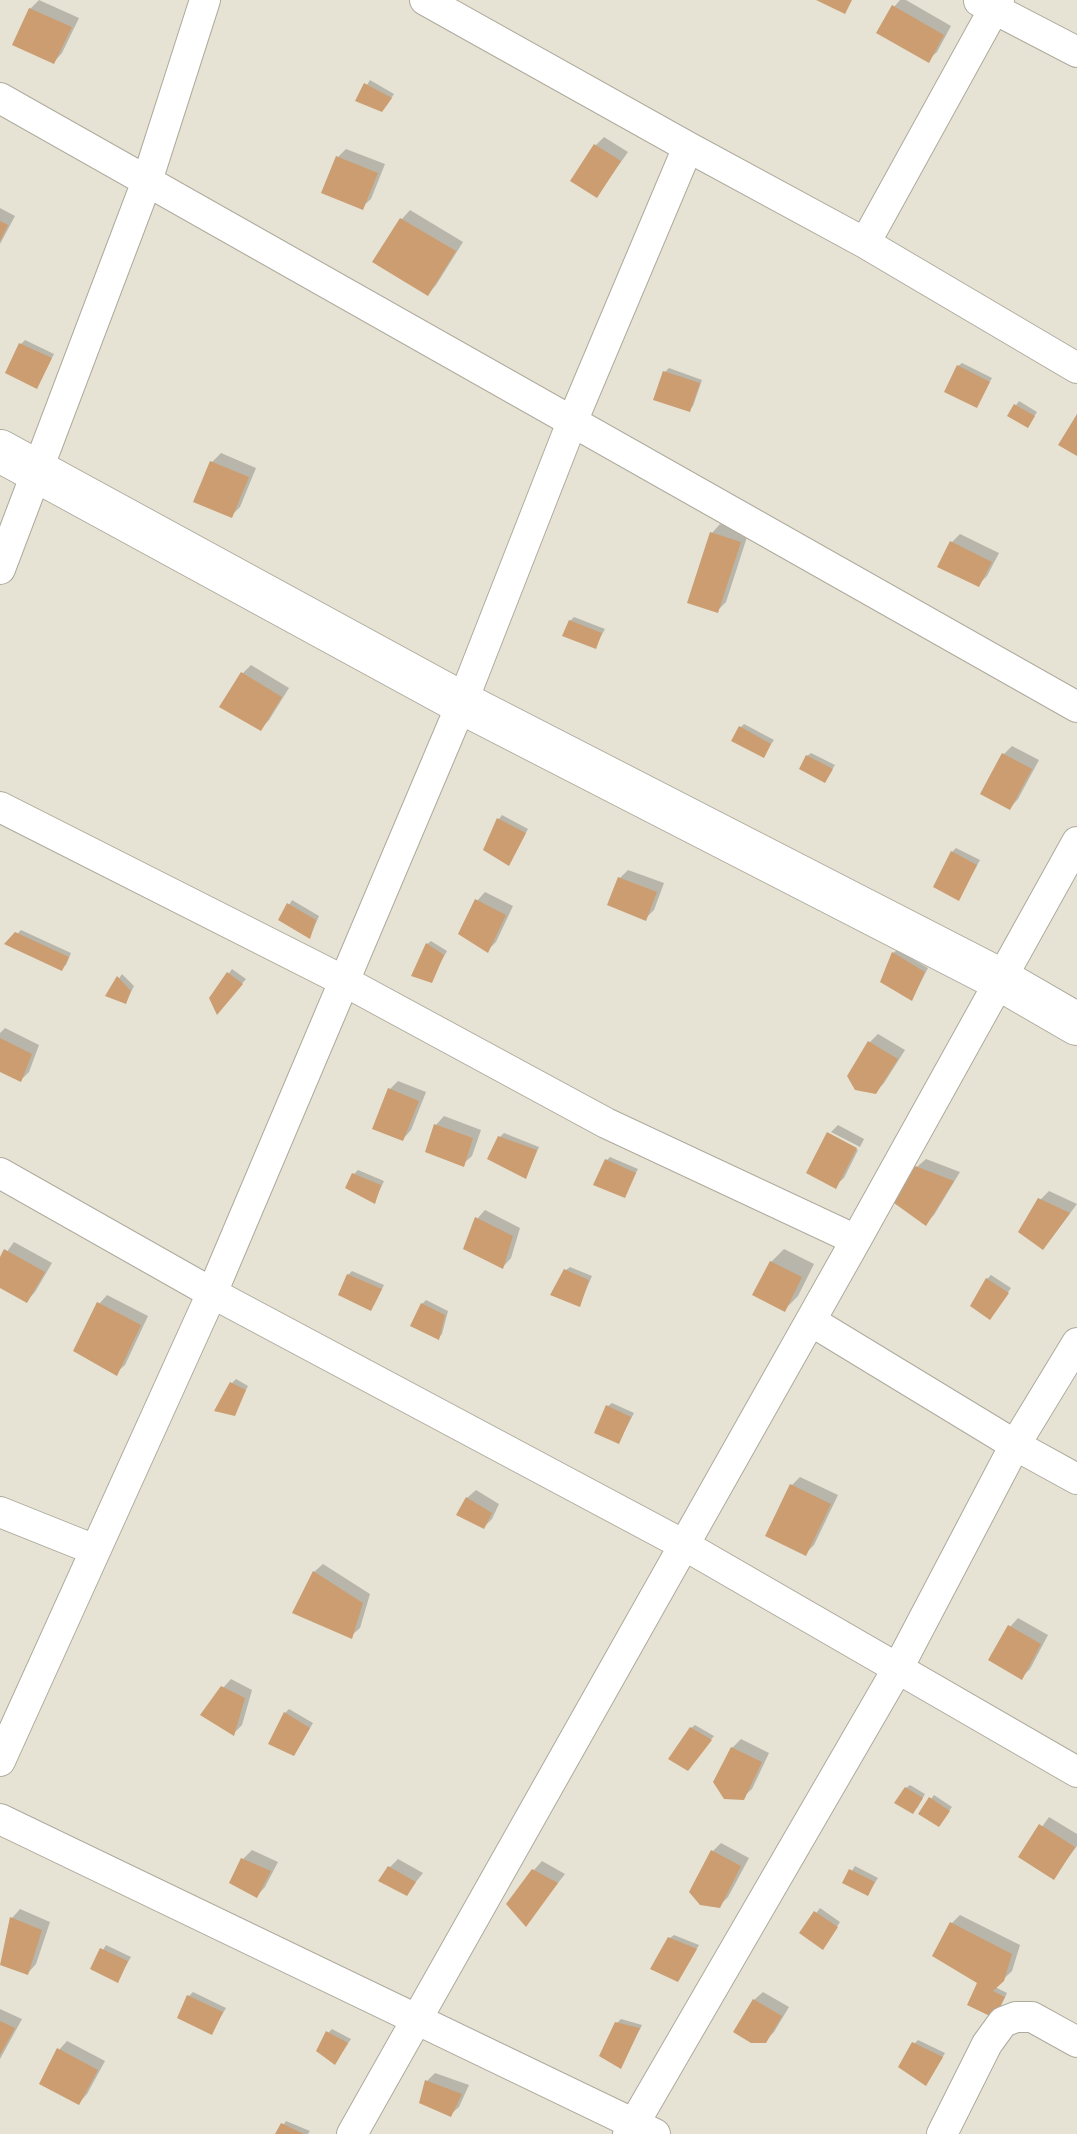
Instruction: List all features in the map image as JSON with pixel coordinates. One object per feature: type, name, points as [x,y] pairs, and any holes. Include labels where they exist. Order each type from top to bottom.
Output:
[{"type":"street","points":[[0,569],[147,181],[205,0]]},
{"type":"street","points":[[425,0],[865,243],[1077,368]]},
{"type":"street","points":[[865,243],[990,3],[1077,52]]},
{"type":"street","points":[[0,98],[1077,707]]},
{"type":"street","points":[[0,1761],[212,1293],[462,703],[572,422],[688,147]]},
{"type":"street","points":[[0,451],[462,703],[1001,980],[1077,1024]]},
{"type":"street","points":[[0,807],[344,981],[606,1123],[856,1240]]},
{"type":"street","points":[[352,2134],[811,1321],[1077,842]]},
{"type":"street","points":[[0,1173],[212,1293],[684,1545],[1077,1772]]},
{"type":"street","points":[[811,1321],[1015,1445],[1077,1479]]},
{"type":"street","points":[[0,1819],[639,2130],[898,1668],[1015,1445],[1077,1343]]},
{"type":"street","points":[[0,1512],[95,1550]]},
{"type":"street","points":[[942,2134],[987,2044],[1003,2022],[1016,2017],[1032,2017],[1077,2042]]},
{"type":"building","points":[[816,0],[852,0],[845,14]]},
{"type":"building","points":[[892,5],[944,35],[929,63],[876,33]]},
{"type":"building","points":[[29,8],[72,27],[54,64],[12,45]]},
{"type":"building","points":[[364,83],[392,98],[382,112],[355,101]]},
{"type":"building","points":[[594,144],[621,161],[597,198],[570,181]]},
{"type":"building","points":[[336,156],[378,173],[363,210],[321,193]]},
{"type":"building","points":[[400,218],[456,251],[428,296],[372,262]]},
{"type":"building","points":[[0,221],[8,225],[0,241]]},
{"type":"building","points":[[19,343],[52,358],[37,389],[5,373]]},
{"type":"building","points":[[957,365],[990,382],[977,408],[944,392]]},
{"type":"building","points":[[663,371],[700,383],[690,412],[653,400]]},
{"type":"building","points":[[1014,404],[1035,416],[1028,428],[1007,416]]},
{"type":"building","points":[[1077,414],[1077,456],[1058,445]]},
{"type":"building","points":[[210,461],[249,477],[232,518],[193,502]]},
{"type":"building","points":[[710,532],[741,542],[718,613],[687,603]]},
{"type":"building","points":[[950,541],[992,562],[979,587],[937,567]]},
{"type":"building","points":[[569,620],[602,633],[596,649],[562,636]]},
{"type":"building","points":[[241,672],[282,697],[261,731],[219,707]]},
{"type":"building","points":[[739,726],[771,744],[764,758],[731,741]]},
{"type":"building","points":[[1002,753],[1032,769],[1010,810],[980,794]]},
{"type":"building","points":[[806,755],[833,769],[825,783],[799,769]]},
{"type":"building","points":[[497,818],[526,833],[509,866],[483,850]]},
{"type":"building","points":[[951,851],[977,865],[959,901],[933,887]]},
{"type":"building","points":[[618,877],[657,892],[646,921],[607,905]]},
{"type":"building","points":[[475,899],[506,915],[488,953],[458,934]]},
{"type":"building","points":[[287,903],[316,920],[310,939],[278,920]]},
{"type":"building","points":[[15,932],[69,957],[62,971],[4,944]]},
{"type":"building","points":[[426,943],[444,955],[432,983],[411,976]]},
{"type":"building","points":[[892,952],[925,972],[912,1001],[880,982]]},
{"type":"building","points":[[227,972],[243,984],[217,1015],[209,998]]},
{"type":"building","points":[[117,976],[131,991],[126,1004],[105,996]]},
{"type":"building","points":[[0,1038],[32,1054],[21,1082],[0,1072]]},
{"type":"building","points":[[868,1041],[898,1059],[876,1094],[855,1090],[847,1076]]},
{"type":"building","points":[[388,1088],[419,1101],[403,1141],[372,1129]]},
{"type":"building","points":[[434,1124],[473,1138],[464,1167],[425,1152]]},
{"type":"building","points":[[827,1132],[857,1148],[836,1189],[806,1173]]},
{"type":"building","points":[[498,1136],[537,1150],[526,1179],[487,1159]]},
{"type":"building","points":[[605,1159],[636,1173],[625,1198],[593,1185]]},
{"type":"building","points":[[915,1166],[954,1181],[926,1226],[894,1203]]},
{"type":"building","points":[[352,1173],[381,1185],[375,1204],[345,1188]]},
{"type":"building","points":[[1038,1198],[1070,1213],[1043,1250],[1018,1232]]},
{"type":"building","points":[[475,1217],[513,1236],[503,1269],[463,1249]]},
{"type":"building","points":[[4,1249],[45,1272],[27,1303],[0,1288],[0,1257]]},
{"type":"building","points":[[770,1261],[802,1277],[785,1312],[752,1295]]},
{"type":"building","points":[[564,1269],[589,1280],[580,1307],[550,1295]]},
{"type":"building","points":[[347,1274],[382,1289],[371,1311],[338,1295]]},
{"type":"building","points":[[986,1278],[1009,1293],[990,1320],[970,1306]]},
{"type":"building","points":[[97,1302],[141,1325],[117,1376],[73,1351]]},
{"type":"building","points":[[421,1303],[445,1315],[439,1340],[410,1326]]},
{"type":"building","points":[[230,1382],[246,1390],[235,1416],[214,1411]]},
{"type":"building","points":[[606,1405],[631,1417],[619,1444],[594,1433]]},
{"type":"building","points":[[790,1484],[831,1504],[806,1556],[765,1536]]},
{"type":"building","points":[[466,1497],[492,1513],[484,1529],[456,1515]]},
{"type":"building","points":[[313,1571],[363,1603],[352,1639],[292,1613]]},
{"type":"building","points":[[1008,1625],[1041,1644],[1022,1680],[988,1660]]},
{"type":"building","points":[[221,1686],[245,1698],[234,1736],[200,1715]]},
{"type":"building","points":[[284,1712],[310,1728],[294,1756],[268,1744]]},
{"type":"building","points":[[690,1727],[712,1740],[688,1771],[668,1759]]},
{"type":"building","points":[[731,1747],[762,1762],[744,1800],[724,1799],[713,1782]]},
{"type":"building","points":[[905,1787],[923,1798],[913,1814],[894,1803]]},
{"type":"building","points":[[929,1797],[950,1811],[939,1827],[918,1814]]},
{"type":"building","points":[[1039,1824],[1075,1847],[1054,1880],[1018,1857]]},
{"type":"building","points":[[711,1850],[741,1866],[720,1908],[700,1905],[689,1892]]},
{"type":"building","points":[[241,1858],[271,1871],[257,1898],[229,1883]]},
{"type":"building","points":[[388,1866],[416,1882],[407,1896],[378,1881]]},
{"type":"building","points":[[532,1869],[558,1883],[526,1927],[506,1904]]},
{"type":"building","points":[[849,1869],[875,1882],[868,1896],[842,1883]]},
{"type":"building","points":[[814,1911],[838,1927],[823,1950],[799,1933]]},
{"type":"building","points":[[10,1917],[42,1930],[28,1975],[0,1965]]},
{"type":"building","points":[[950,1922],[1012,1954],[1004,1981],[993,1991],[1005,1997],[994,2018],[967,2005],[977,1983],[932,1956]]},
{"type":"building","points":[[668,1937],[697,1949],[678,1982],[650,1969]]},
{"type":"building","points":[[100,1948],[128,1961],[118,1983],[90,1969]]},
{"type":"building","points":[[187,1995],[223,2012],[212,2035],[177,2018]]},
{"type":"building","points":[[753,1999],[782,2016],[766,2043],[751,2043],[733,2032]]},
{"type":"building","points":[[0,2021],[15,2028],[0,2055]]},
{"type":"building","points":[[615,2022],[640,2028],[621,2069],[599,2056]]},
{"type":"building","points":[[326,2031],[348,2043],[335,2065],[316,2051]]},
{"type":"building","points":[[912,2042],[943,2057],[926,2086],[898,2067]]},
{"type":"building","points":[[57,2048],[98,2070],[79,2105],[39,2084]]},
{"type":"building","points":[[425,2080],[462,2094],[451,2117],[419,2103]]},
{"type":"building","points":[[281,2123],[304,2134],[275,2134]]}]
